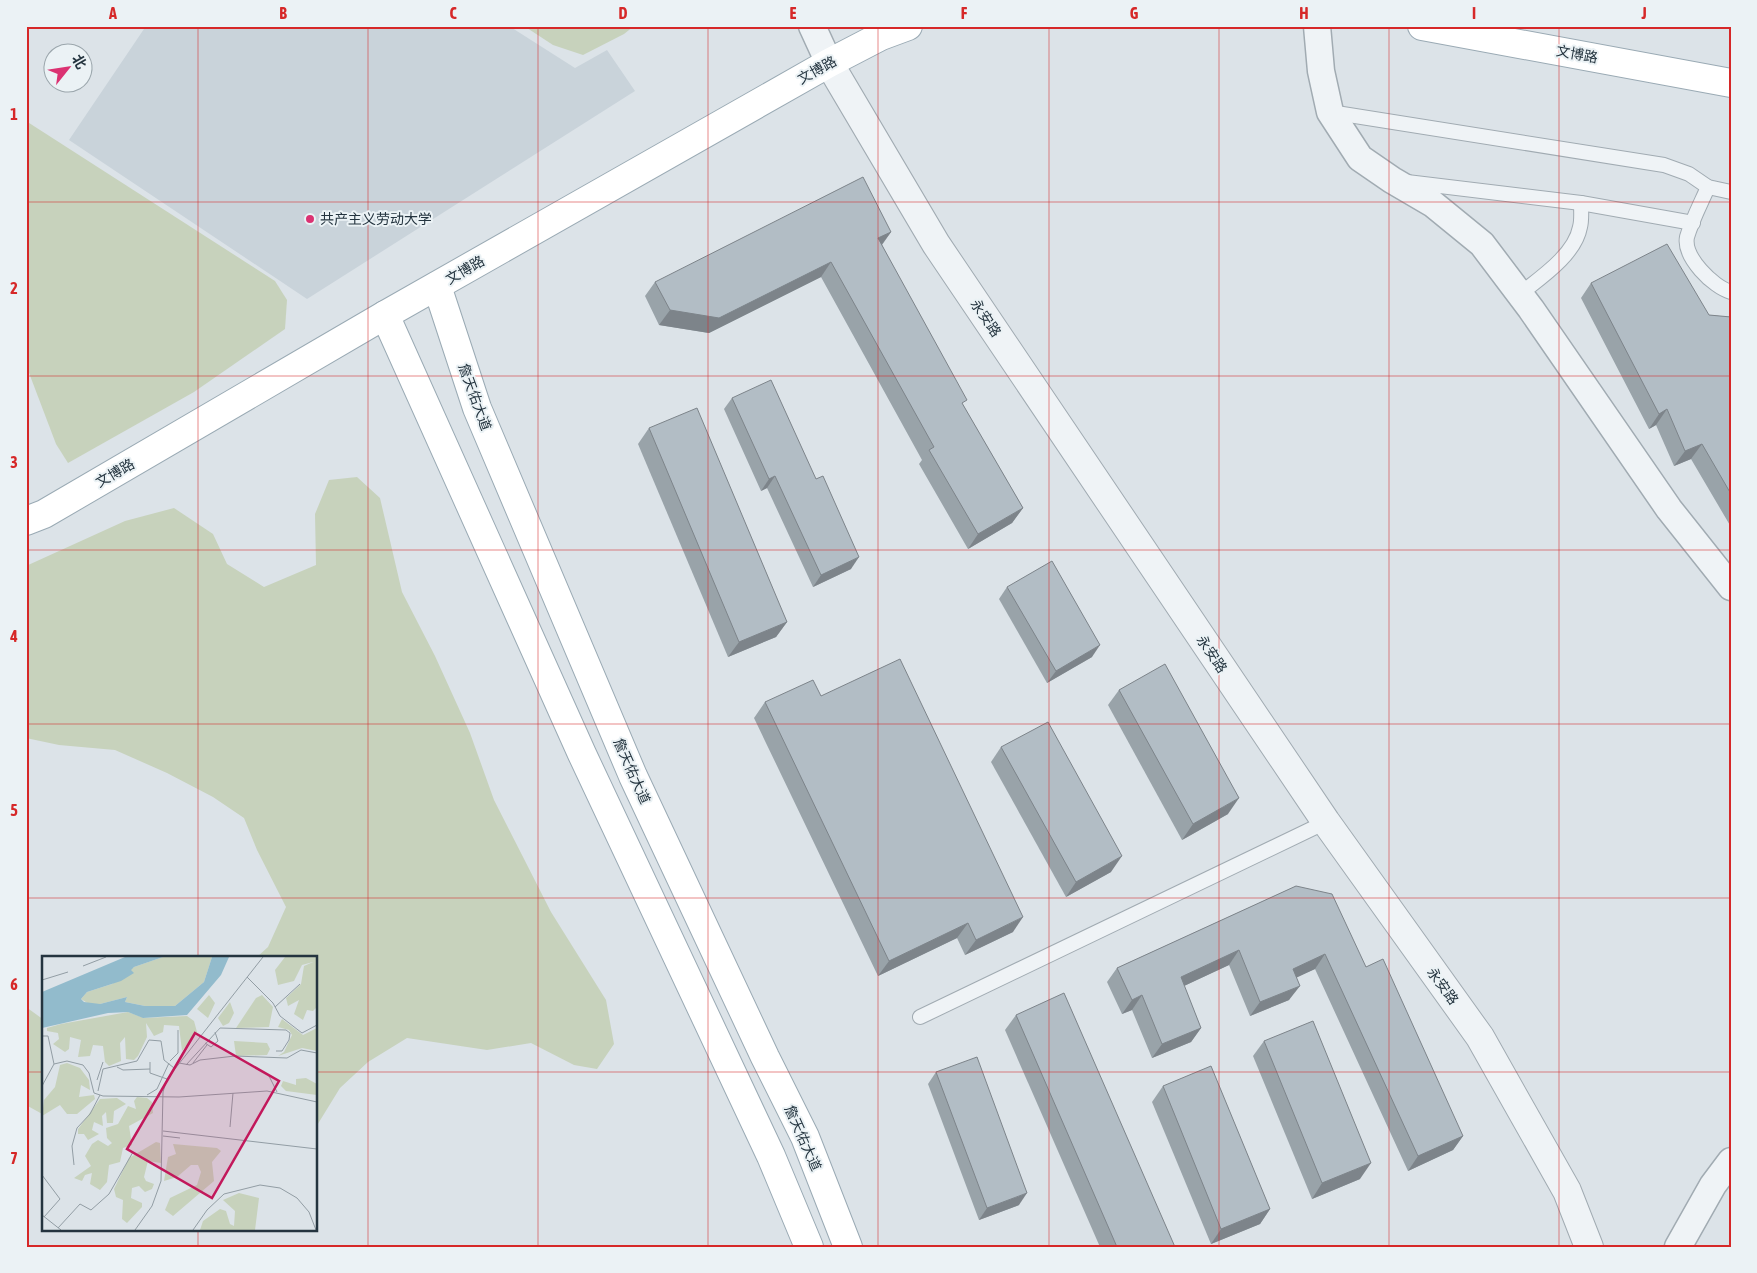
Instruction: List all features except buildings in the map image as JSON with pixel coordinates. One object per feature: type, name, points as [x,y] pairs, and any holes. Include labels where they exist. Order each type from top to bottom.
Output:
[{"type":"main road","name":"文博路","points":[[26,522],[44,514],[385,315],[829,63],[881,36],[908,26]]},
{"type":"main road","name":"文博路","points":[[1422,26],[1731,83]]},
{"type":"main road","name":"詹天佑大道","points":[[437,286],[477,408],[629,767],[765,1057],[805,1137],[848,1247]]},
{"type":"main road","points":[[385,315],[582,754],[771,1156],[809,1247]]},
{"type":"street","points":[[812,26],[829,63]]},
{"type":"street","points":[[1317,26],[1321,71],[1330,112],[1360,158],[1392,180],[1433,204],[1482,244],[1520,294],[1669,509],[1731,587]]},
{"type":"street","name":"永安路","points":[[829,63],[936,244],[1326,822],[1480,1037],[1567,1191],[1589,1247]]},
{"type":"street","points":[[1678,1247],[1713,1185],[1731,1161]]},
{"type":"lane","points":[[1330,112],[1664,165],[1689,174],[1708,187],[1731,192]]},
{"type":"lane","points":[[1392,180],[1581,203],[1693,223]]},
{"type":"lane","points":[[1708,187],[1687,240],[1691,257],[1706,277],[1731,292]]},
{"type":"lane","points":[[1520,294],[1556,265],[1573,246],[1580,228],[1581,203]]},
{"type":"lane","points":[[920,1017],[1326,822]]},
{"type":"shaded area","name":"共产主义劳动大学","points":[[146,26],[509,26],[575,68],[607,50],[635,91],[307,299],[69,140]]},
{"type":"green space","points":[[524,26],[634,26],[624,34],[583,55],[553,45]]},
{"type":"green space","points":[[26,121],[275,281],[287,300],[285,329],[194,392],[68,463],[56,444],[26,365]]},
{"type":"green space","points":[[357,477],[380,498],[402,592],[435,656],[470,733],[494,800],[551,912],[606,1000],[614,1044],[597,1069],[574,1065],[531,1043],[487,1050],[407,1038],[368,1062],[340,1088],[318,1124],[318,956],[258,956],[268,947],[286,907],[257,850],[244,818],[213,797],[167,773],[115,750],[59,745],[26,738],[26,566],[125,521],[174,508],[213,534],[227,564],[264,587],[316,565],[315,514],[329,480]]},
{"type":"green space","points":[[26,1007],[42,1019],[42,1114],[26,1105]]},
{"type":"place","name":"共产主义劳动大学","points":[[310,219]]}]
